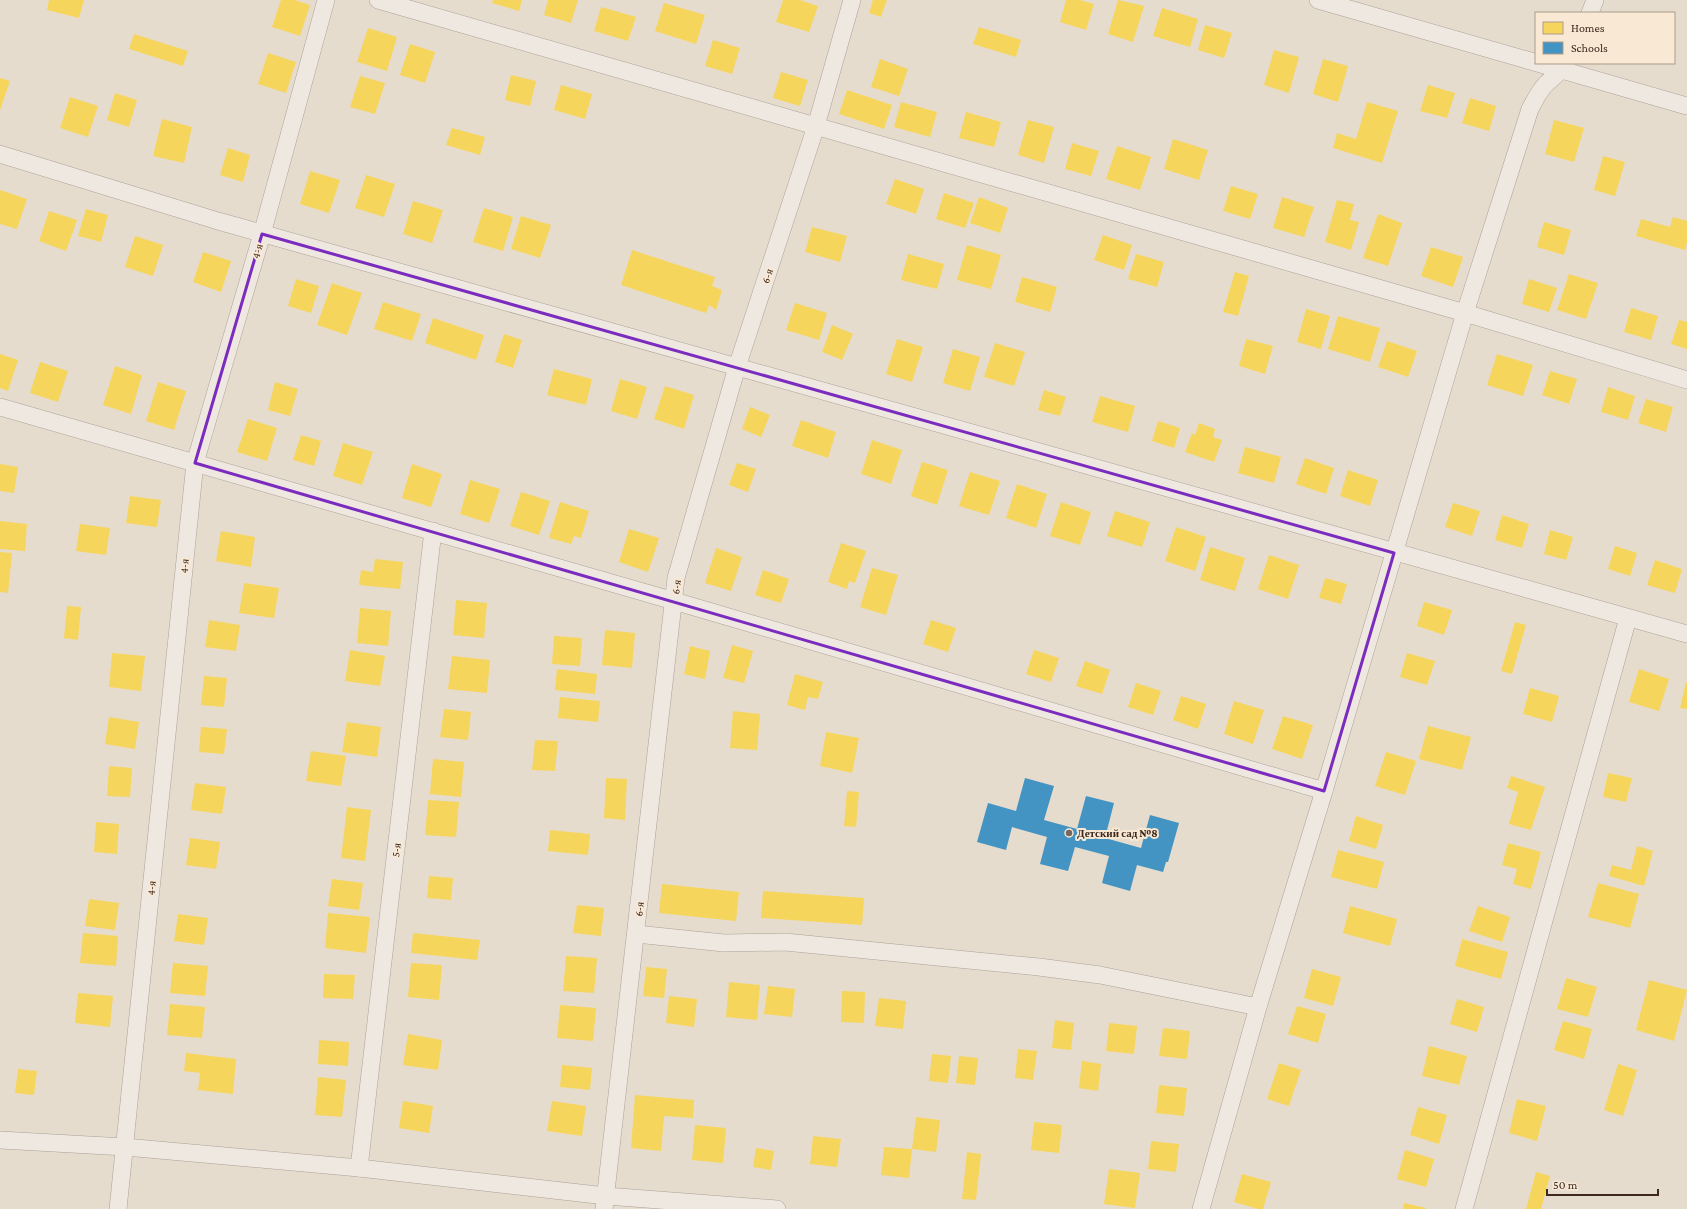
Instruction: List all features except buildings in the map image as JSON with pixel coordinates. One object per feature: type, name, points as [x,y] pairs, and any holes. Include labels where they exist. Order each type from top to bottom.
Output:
[{"type":"street","name":"4-я","points":[[118,1209],[195,463],[262,234],[326,0]]},
{"type":"street","points":[[378,0],[1465,314],[1687,380]]},
{"type":"street","name":"6-я","points":[[605,1202],[676,578],[737,368],[816,126],[852,0]]},
{"type":"street","points":[[1318,0],[1535,59]]},
{"type":"street","points":[[1590,12],[1595,0]]},
{"type":"street","points":[[1553,64],[1687,106]]},
{"type":"street","points":[[1200,1209],[1258,1008],[1324,791],[1465,314],[1530,109],[1546,84],[1564,67]]},
{"type":"street","points":[[0,154],[262,234],[1687,634]]},
{"type":"street","points":[[0,407],[674,601],[1324,791]]},
{"type":"street","name":"5-я","points":[[359,1168],[433,532]]},
{"type":"street","points":[[1464,1209],[1628,618]]},
{"type":"street","points":[[636,934],[724,943],[785,942],[1039,967],[1100,975],[1258,1008]]},
{"type":"street","points":[[0,1140],[125,1148],[359,1168],[605,1202],[777,1209]]},
{"type":"highlighted area","points":[[262,234],[1394,553],[1324,791],[195,463]]},
{"type":"place","name":"Детский сад №8","points":[[1069,833]]}]
